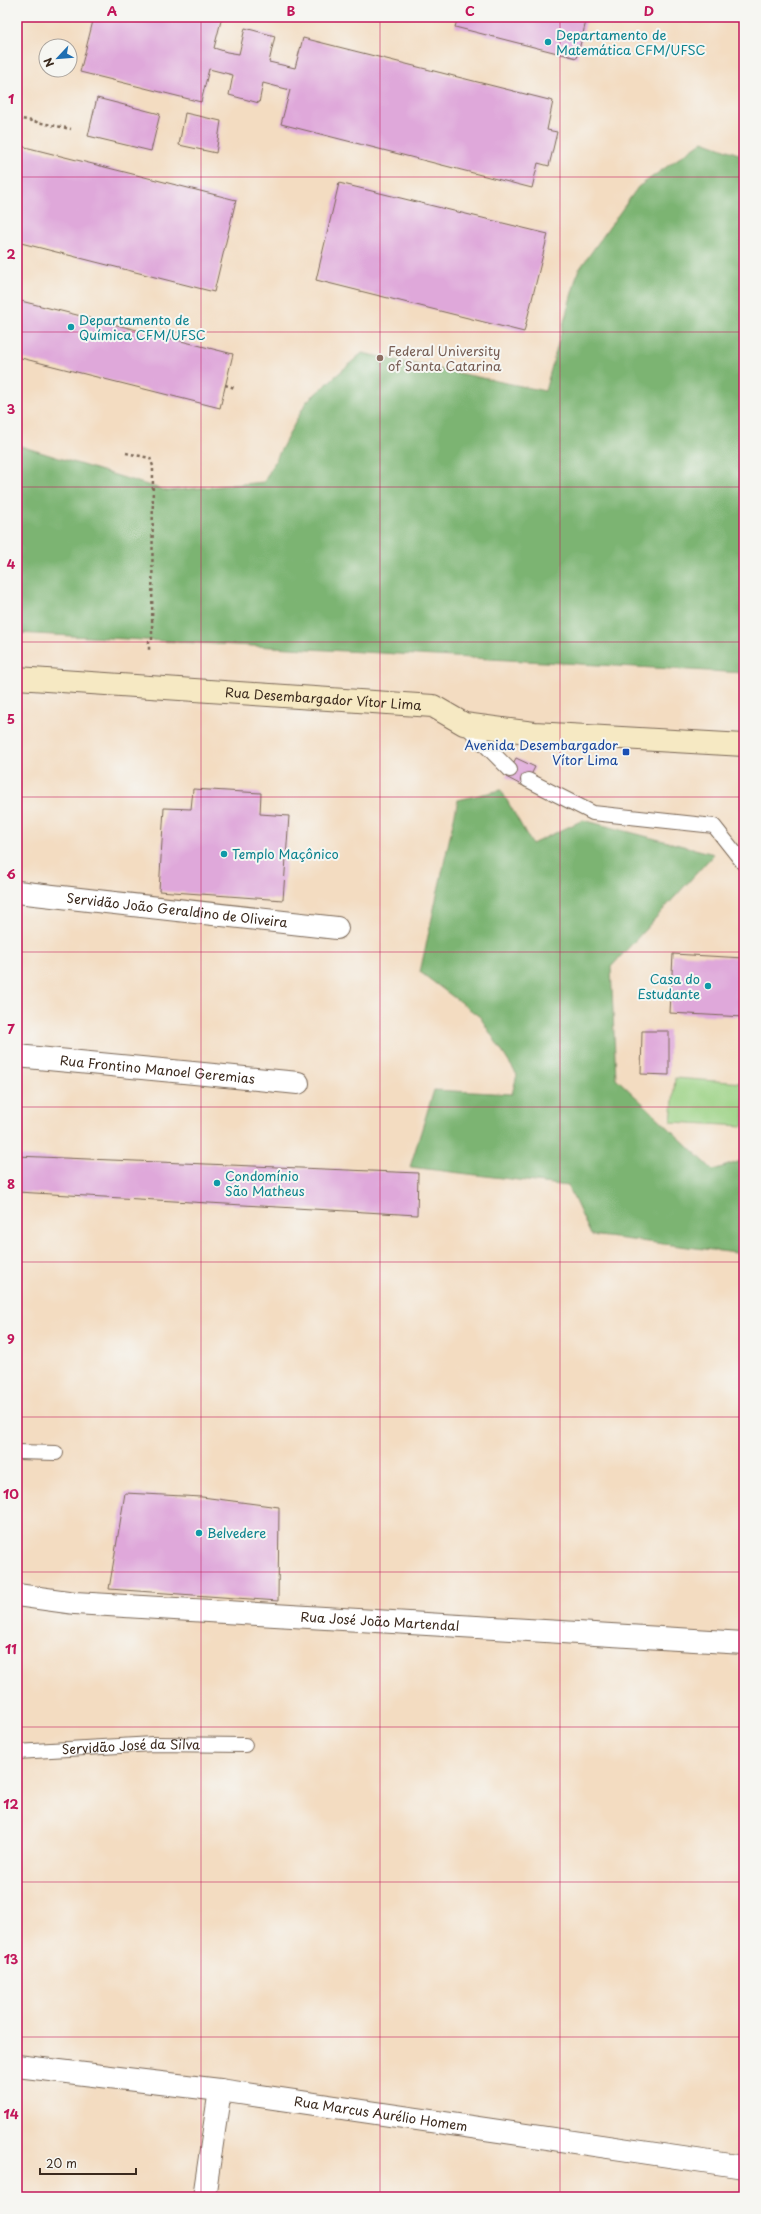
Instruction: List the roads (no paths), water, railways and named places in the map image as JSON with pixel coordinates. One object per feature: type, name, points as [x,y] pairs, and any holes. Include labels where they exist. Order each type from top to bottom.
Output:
[{"type":"main road","name":"Rua Desembargador Vítor Lima","points":[[17,678],[433,706],[464,724],[534,733],[744,745]]},
{"type":"street","name":"Servidão João Geraldino de Oliveira","points":[[17,892],[337,928]]},
{"type":"street","name":"Rua Frontino Manoel Geremias","points":[[17,1056],[298,1083]]},
{"type":"street","name":"Rua José João Martendal","points":[[17,1595],[75,1603],[744,1643]]},
{"type":"street","name":"Rua Marcus Aurélio Homem","points":[[17,2066],[220,2090],[744,2167]]},
{"type":"street","points":[[204,2197],[220,2090]]},
{"type":"lane","points":[[464,724],[510,770]]},
{"type":"lane","points":[[528,780],[593,813],[714,826],[744,864]]},
{"type":"lane","points":[[17,1452],[56,1453]]},
{"type":"lane","name":"Servidão José da Silva","points":[[17,1752],[153,1744],[244,1745]]},
{"type":"place","name":"Departamento de Matemática CFM/UFSC","points":[[548,42]]},
{"type":"place","name":"Departamento de Química CFM/UFSC","points":[[71,327]]},
{"type":"place","name":"Federal University of Santa Catarina","points":[[380,358]]},
{"type":"place","name":"Avenida Desembargador Vítor Lima","points":[[626,752]]},
{"type":"place","name":"Templo Maçônico","points":[[224,854]]},
{"type":"place","name":"Casa do Estudante","points":[[708,986]]},
{"type":"place","name":"Condomínio São Matheus","points":[[217,1183]]},
{"type":"place","name":"Belvedere","points":[[199,1533]]}]
